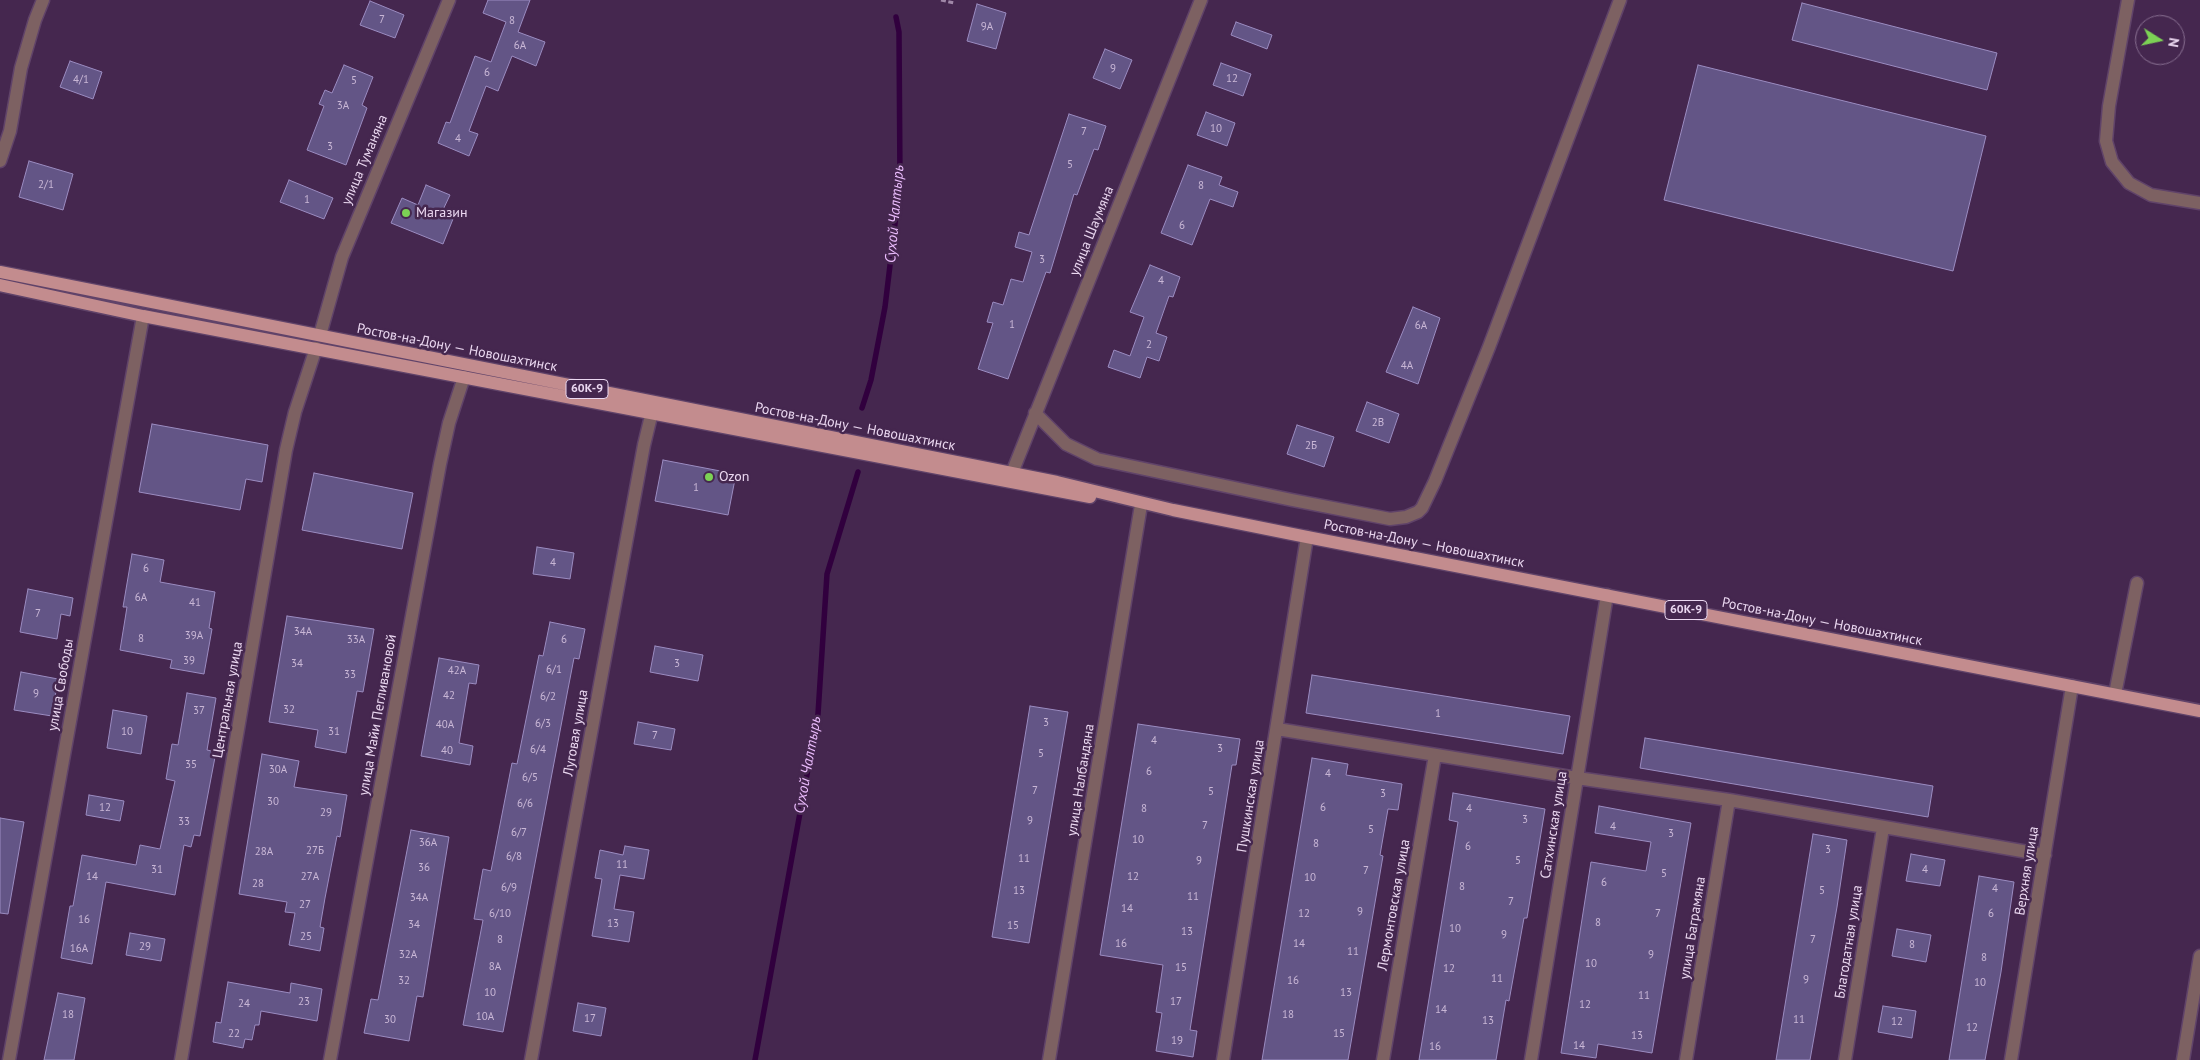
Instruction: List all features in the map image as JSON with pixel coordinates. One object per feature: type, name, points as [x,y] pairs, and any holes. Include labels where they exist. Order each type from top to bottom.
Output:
[{"type":"main road","name":"Ростов-на-Дону — Новошахтинск","points":[[0,272],[1012,473],[1173,510],[1307,537],[2200,711]]},
{"type":"main road","name":"Ростов-на-Дону — Новошахтинск","points":[[0,285],[143,316],[652,412],[1056,492],[1173,510]]},
{"type":"street","points":[[0,161],[10,131],[21,68],[34,20],[43,0]]},
{"type":"street","name":"улица Туманяна","points":[[320,335],[342,257],[449,0]]},
{"type":"street","name":"улица Шаумяна","points":[[1012,473],[1201,0]]},
{"type":"street","points":[[1035,413],[1066,444],[1097,459],[1390,519],[1406,517],[1418,512],[1422,508],[1435,481],[1486,356],[1620,0]]},
{"type":"street","points":[[2128,0],[2109,106],[2106,141],[2112,162],[2129,183],[2151,196],[2200,203]]},
{"type":"street","name":"улица Свободы","points":[[9,1060],[143,316]]},
{"type":"street","name":"Центральная улица","points":[[181,1060],[286,450],[295,412],[316,348]]},
{"type":"street","name":"улица Майи Пегливановой","points":[[330,1060],[440,464],[449,423],[464,377]]},
{"type":"street","name":"Луговая улица","points":[[531,1060],[652,412]]},
{"type":"street","name":"улица Налбандяна","points":[[1049,1060],[1141,506]]},
{"type":"street","name":"Пушкинская улица","points":[[1223,1060],[1307,537]]},
{"type":"street","points":[[2114,694],[2137,583]]},
{"type":"street","name":"Сатхинская улица","points":[[1531,1060],[1607,595]]},
{"type":"street","name":"Верхняя улица","points":[[2011,1060],[2072,686]]},
{"type":"street","points":[[1277,729],[1577,778],[1729,800],[2045,855]]},
{"type":"street","name":"Лермонтовская улица","points":[[1383,1060],[1435,755]]},
{"type":"street","name":"улица Баграмяна","points":[[1686,1060],[1729,800]]},
{"type":"street","name":"Благодатная улица","points":[[1845,1060],[1883,828]]},
{"type":"street","points":[[2183,1060],[2200,956]]},
{"type":"path","points":[[941,0],[954,3]]},
{"type":"building","points":[[488,0],[530,0],[518,32],[545,42],[536,66],[512,56],[498,91],[486,86],[469,131],[478,134],[469,156],[438,143],[446,122],[450,123],[475,56],[491,62],[506,22],[483,13]]},
{"type":"building","points":[[370,1],[404,15],[395,38],[360,25]]},
{"type":"building","points":[[1802,3],[1997,53],[1987,90],[1792,40]]},
{"type":"building","points":[[977,4],[1006,13],[996,49],[967,41]]},
{"type":"building","points":[[1236,22],[1272,35],[1267,49],[1231,35]]},
{"type":"building","points":[[1105,49],[1132,60],[1120,89],[1093,78]]},
{"type":"building","points":[[70,61],[102,72],[93,99],[60,87]]},
{"type":"building","points":[[1221,63],[1251,74],[1243,96],[1213,85]]},
{"type":"building","points":[[344,65],[373,77],[362,105],[367,108],[346,165],[307,150],[324,106],[319,104],[325,90],[332,93]]},
{"type":"building","points":[[1698,65],[1986,136],[1953,271],[1664,200]]},
{"type":"building","points":[[1206,112],[1235,123],[1227,146],[1197,135]]},
{"type":"building","points":[[1069,114],[1106,126],[1098,150],[1094,149],[1077,195],[1074,194],[1050,273],[1046,272],[1008,379],[978,369],[993,323],[987,322],[993,302],[1003,305],[1011,279],[1023,282],[1032,252],[1015,247],[1019,232],[1029,235]]},
{"type":"building","points":[[29,161],[73,174],[63,210],[19,197]]},
{"type":"building","points":[[1188,165],[1222,177],[1219,185],[1238,192],[1233,207],[1210,199],[1192,245],[1161,233]]},
{"type":"building","points":[[289,180],[333,198],[324,219],[280,202]]},
{"type":"building","points":[[426,185],[450,195],[441,214],[453,219],[443,244],[391,223],[402,198],[418,205]]},
{"type":"building","points":[[1150,265],[1180,277],[1173,297],[1169,296],[1156,333],[1167,337],[1159,361],[1147,357],[1140,378],[1108,367],[1114,350],[1130,356],[1144,317],[1130,312]]},
{"type":"building","points":[[1413,307],[1440,318],[1418,384],[1386,372]]},
{"type":"building","points":[[1367,402],[1399,414],[1389,443],[1356,431]]},
{"type":"building","points":[[152,424],[268,445],[262,482],[246,479],[240,510],[139,492]]},
{"type":"building","points":[[1297,425],[1334,437],[1324,467],[1287,454]]},
{"type":"building","points":[[663,460],[736,474],[728,515],[655,501]]},
{"type":"building","points":[[314,473],[413,493],[402,549],[302,530]]},
{"type":"building","points":[[537,547],[574,553],[570,579],[533,574]]},
{"type":"building","points":[[132,554],[164,560],[160,582],[215,592],[209,628],[212,629],[204,674],[170,668],[172,660],[120,650],[127,607],[123,607]]},
{"type":"building","points":[[28,589],[73,598],[70,616],[61,614],[57,639],[20,632]]},
{"type":"building","points":[[287,616],[374,629],[363,692],[357,691],[346,753],[315,747],[318,730],[269,722]]},
{"type":"building","points":[[550,622],[585,629],[579,659],[574,658],[503,1032],[463,1025],[483,920],[474,919],[483,869],[491,871],[512,763],[517,764],[539,655],[543,656]]},
{"type":"building","points":[[655,646],[703,655],[698,681],[650,672]]},
{"type":"building","points":[[439,658],[479,665],[476,684],[469,683],[459,743],[473,746],[470,765],[421,756]]},
{"type":"building","points":[[21,672],[58,679],[52,716],[14,710]]},
{"type":"building","points":[[1312,675],[1570,716],[1563,754],[1306,713]]},
{"type":"building","points":[[187,693],[216,698],[207,750],[216,752],[200,836],[194,835],[191,847],[184,845],[175,895],[106,882],[92,964],[61,958],[70,906],[73,906],[82,855],[136,865],[140,845],[160,849],[175,781],[166,779],[172,744],[178,745]]},
{"type":"building","points":[[1030,706],[1068,712],[1029,943],[992,937]]},
{"type":"building","points":[[113,710],[147,716],[141,754],[107,748]]},
{"type":"building","points":[[638,722],[675,729],[671,750],[634,744]]},
{"type":"building","points":[[1138,724],[1240,739],[1236,765],[1232,765],[1190,1030],[1197,1031],[1193,1057],[1156,1051],[1162,1013],[1156,1012],[1163,965],[1100,955]]},
{"type":"building","points":[[1645,738],[1933,786],[1928,817],[1640,768]]},
{"type":"building","points":[[262,754],[299,761],[294,787],[347,795],[340,837],[337,836],[325,898],[320,927],[324,928],[320,951],[289,945],[295,913],[285,912],[287,902],[239,894]]},
{"type":"building","points":[[1312,758],[1348,764],[1346,775],[1402,784],[1398,810],[1388,809],[1380,855],[1383,856],[1348,1060],[1262,1060]]},
{"type":"building","points":[[1453,793],[1545,809],[1527,918],[1524,918],[1509,1001],[1506,1000],[1496,1060],[1419,1060],[1458,822],[1449,820]]},
{"type":"building","points":[[89,795],[124,801],[120,821],[86,815]]},
{"type":"building","points":[[1599,806],[1691,823],[1652,1053],[1598,1044],[1596,1058],[1561,1053],[1591,862],[1646,871],[1651,842],[1595,833]]},
{"type":"building","points":[[0,818],[24,822],[8,914],[0,913]]},
{"type":"building","points":[[411,830],[449,837],[423,997],[417,996],[409,1041],[364,1033],[371,999],[378,1000]]},
{"type":"building","points":[[1813,834],[1847,840],[1837,907],[1810,1060],[1776,1060]]},
{"type":"building","points":[[625,846],[649,850],[644,879],[620,875],[614,909],[634,912],[629,942],[592,936],[602,879],[595,878],[600,850],[623,855]]},
{"type":"building","points":[[1911,854],[1945,860],[1940,886],[1906,881]]},
{"type":"building","points":[[1979,876],[2014,882],[2001,972],[1985,1060],[1949,1060]]},
{"type":"building","points":[[1897,929],[1931,935],[1926,962],[1892,956]]},
{"type":"building","points":[[130,933],[165,939],[161,961],[126,955]]},
{"type":"building","points":[[228,982],[290,993],[291,983],[322,989],[317,1021],[261,1011],[259,1025],[255,1025],[252,1040],[245,1039],[243,1048],[213,1042],[216,1022],[221,1023]]},
{"type":"building","points":[[58,993],[85,998],[74,1060],[44,1060]]},
{"type":"building","points":[[578,1003],[606,1008],[601,1036],[573,1031]]},
{"type":"building","points":[[1883,1006],[1916,1011],[1912,1038],[1878,1032]]},
{"type":"waterway","name":"Сухой Чалтырь","points":[[862,408],[871,380],[885,307],[900,182],[899,32],[896,17]]},
{"type":"waterway","name":"Сухой Чалтырь","points":[[755,1060],[818,714],[827,574],[858,472]]},
{"type":"place","name":"Магазин","points":[[406,213]]},
{"type":"place","name":"Ozon","points":[[709,477]]}]
